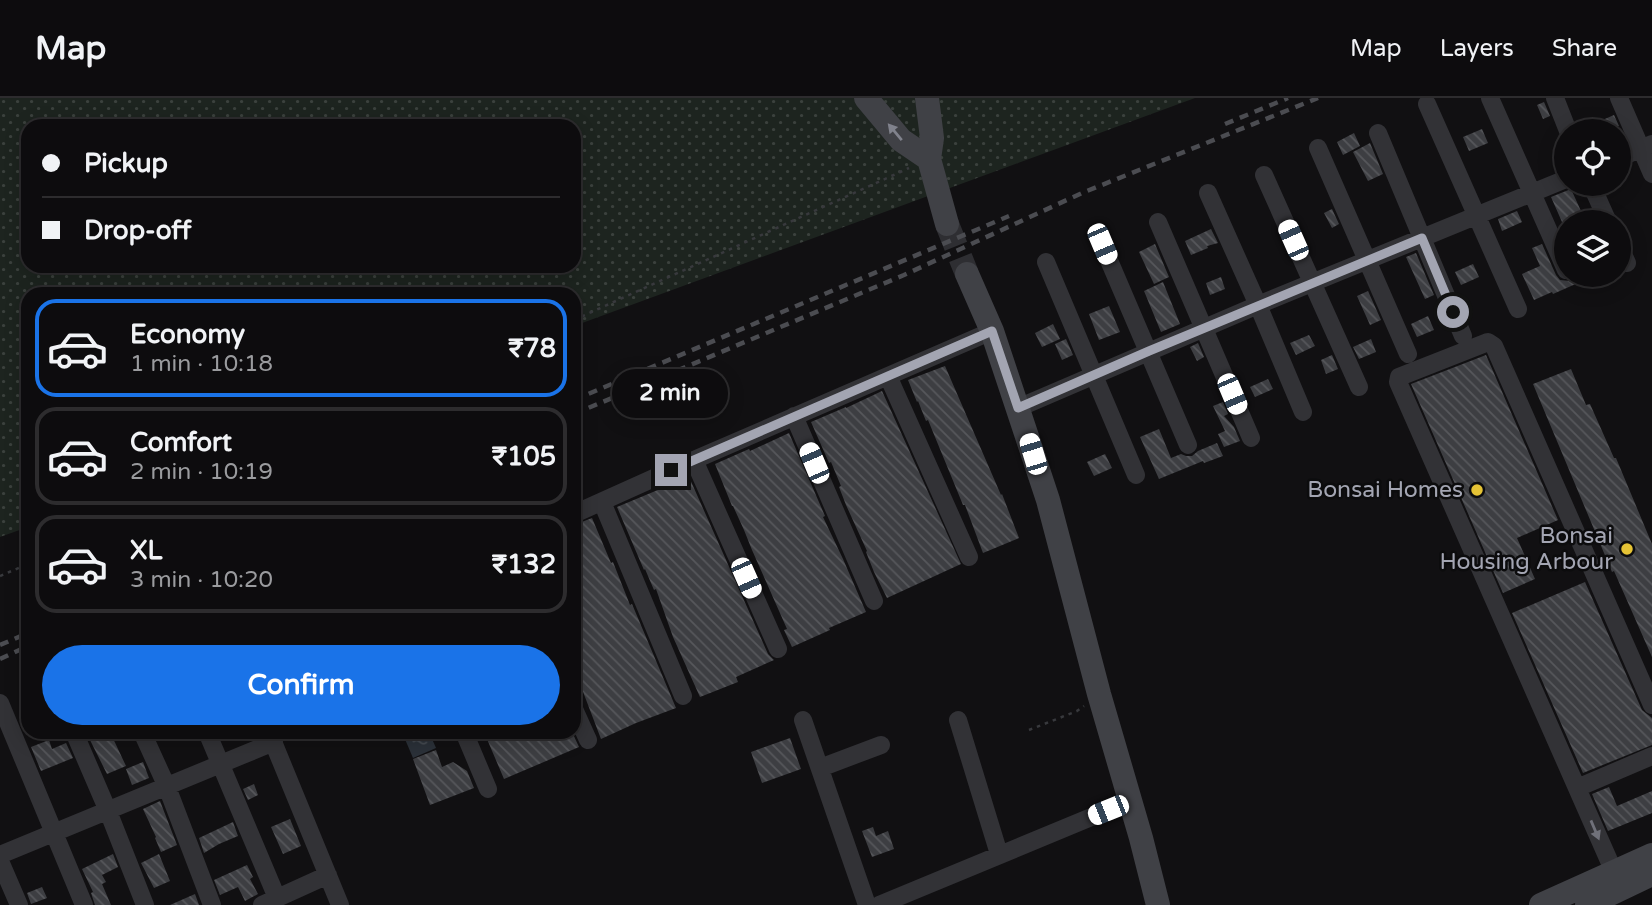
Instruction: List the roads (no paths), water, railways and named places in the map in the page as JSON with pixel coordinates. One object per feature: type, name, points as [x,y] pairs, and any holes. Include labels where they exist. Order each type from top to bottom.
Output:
[{"type":"street","points":[[866,98],[901,140],[929,159]]},
{"type":"street","points":[[927,98],[932,138],[929,159],[947,224]]},
{"type":"street","points":[[1490,98],[1554,242]]},
{"type":"street","points":[[1555,98],[1563,119]]},
{"type":"street","points":[[1619,98],[1646,146],[1652,174]]},
{"type":"street","points":[[1427,104],[1518,309]]},
{"type":"street","points":[[1378,133],[1463,336]]},
{"type":"street","points":[[1318,148],[1408,354]]},
{"type":"street","points":[[1264,175],[1359,387]]},
{"type":"street","points":[[1018,408],[1258,305],[1554,184]]},
{"type":"street","points":[[1208,193],[1303,412]]},
{"type":"street","points":[[1158,222],[1251,438]]},
{"type":"street","points":[[1102,244],[1188,444]]},
{"type":"street","points":[[1046,262],[1136,475]]},
{"type":"street","points":[[967,274],[992,331],[1048,500],[1158,905]]},
{"type":"street","points":[[581,511],[992,331]]},
{"type":"street","points":[[1614,872],[1398,382],[1399,377],[1488,342],[1494,346],[1652,705]]},
{"type":"street","points":[[888,376],[969,556]]},
{"type":"street","points":[[794,416],[874,601]]},
{"type":"street","points":[[694,460],[778,649]]},
{"type":"street","points":[[602,502],[683,696]]},
{"type":"street","points":[[0,703],[84,905]]},
{"type":"street","points":[[803,720],[867,905]]},
{"type":"street","points":[[958,720],[999,855]]},
{"type":"street","points":[[581,724],[588,740]]},
{"type":"street","points":[[77,739],[145,905]]},
{"type":"street","points":[[145,739],[167,787],[212,905]]},
{"type":"street","points":[[210,739],[270,901],[328,875]]},
{"type":"street","points":[[0,855],[221,764],[268,739]]},
{"type":"street","points":[[273,739],[340,905]]},
{"type":"street","points":[[467,739],[488,789]]},
{"type":"street","points":[[820,768],[881,745]]},
{"type":"street","points":[[1577,788],[1652,756]]},
{"type":"street","points":[[879,905],[1130,802]]},
{"type":"street","points":[[1541,905],[1652,855]]},
{"type":"street","points":[[0,861],[19,905]]},
{"type":"street","points":[[1587,905],[1652,874]]},
{"type":"water","points":[[405,739],[432,739],[436,748],[413,758]]},
{"type":"tunnel","points":[[947,224],[967,274]]},
{"type":"railway","points":[[1225,124],[1288,98]]},
{"type":"railway","points":[[581,411],[904,275],[1082,193],[1318,98]]},
{"type":"railway","points":[[581,397],[1009,216]]},
{"type":"railway","points":[[0,645],[21,636]]},
{"type":"railway","points":[[0,659],[21,649]]},
{"type":"place","name":"Bonsai Homes","points":[[1477,490]]},
{"type":"place","name":"Bonsai Housing Arbour","points":[[1627,549]]}]
